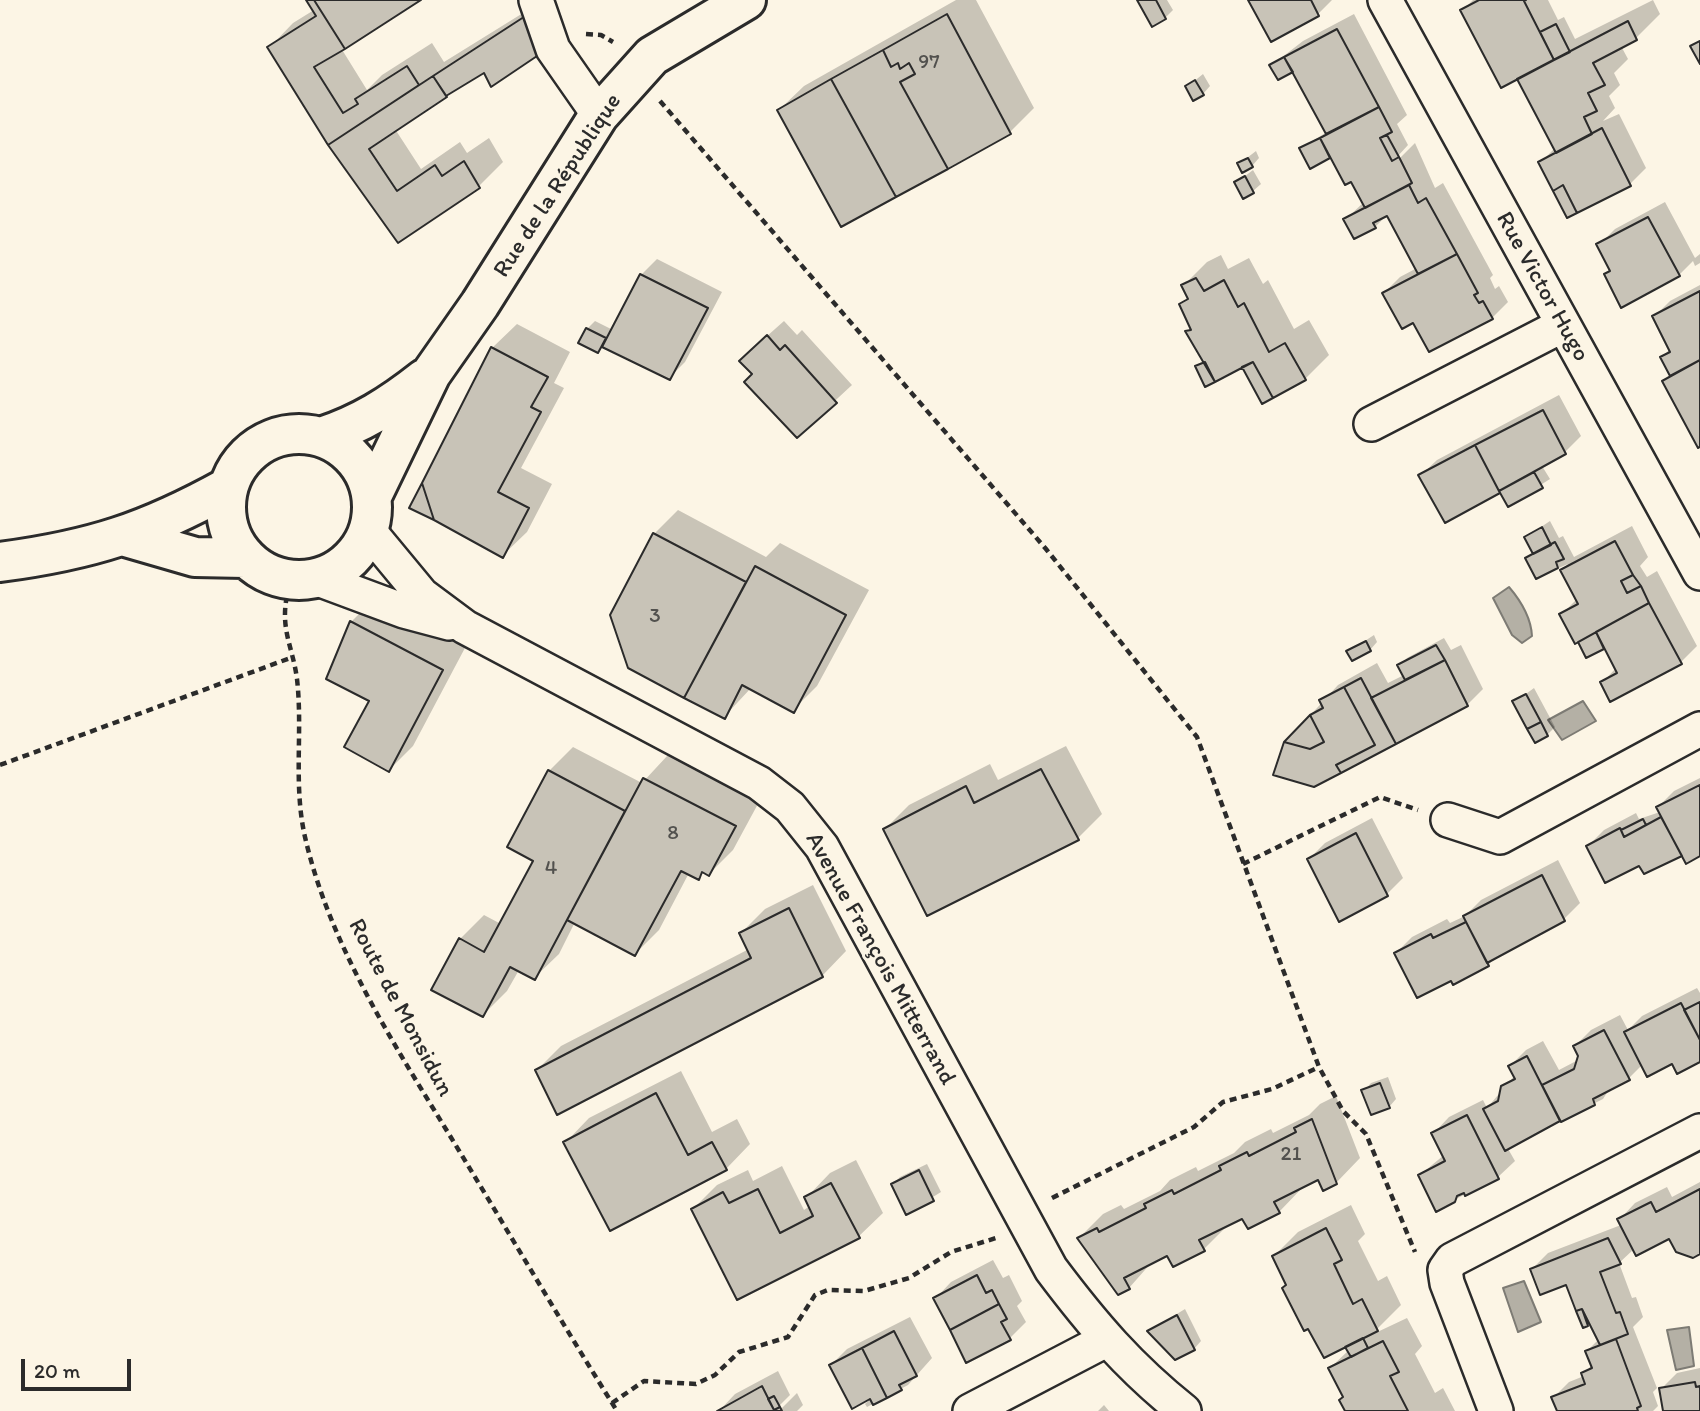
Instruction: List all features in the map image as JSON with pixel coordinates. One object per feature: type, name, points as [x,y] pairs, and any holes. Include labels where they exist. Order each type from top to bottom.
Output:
[{"type":"street","points":[[536,0],[554,49],[599,115]]},
{"type":"street","name":"Rue de la République","points":[[370,513],[431,374],[480,304],[599,115],[652,56],[746,0]]},
{"type":"street","name":"Rue Victor Hugo","points":[[1385,0],[1700,573]]},
{"type":"street","points":[[1371,424],[1563,325]]},
{"type":"street","name":"Rue de la République","points":[[321,437],[366,419],[394,403],[431,374]]},
{"type":"street","points":[[288,434],[321,437],[342,449],[359,466],[370,513],[350,561],[335,572],[308,580],[278,578],[260,570],[245,558],[227,524],[228,487],[244,458],[271,438],[288,434]]},
{"type":"street","points":[[0,562],[51,555],[126,537],[173,518],[228,487]]},
{"type":"street","name":"Avenue François Mitterrand","points":[[370,513],[422,594],[465,627],[759,783],[790,807],[822,847],[1051,1269],[1106,1340],[1149,1383],[1184,1411]]},
{"type":"street","points":[[126,537],[195,557],[245,558]]},
{"type":"street","name":"Avenue François Mitterrand","points":[[308,580],[404,611],[465,627]]},
{"type":"street","points":[[1448,820],[1500,837],[1700,729]]},
{"type":"street","points":[[1496,1411],[1445,1270],[1452,1260],[1700,1131]]},
{"type":"street","points":[[970,1411],[1106,1340]]},
{"type":"path","points":[[554,49],[587,33],[611,40],[685,132],[1046,549],[1197,737],[1319,1066],[1343,1111],[1366,1134],[1418,1258],[1445,1270]]},
{"type":"path","name":"Route de Monsidun","points":[[308,580],[286,597],[284,629],[297,679],[297,783],[305,836],[323,895],[353,964],[410,1070],[617,1411]]},
{"type":"path","points":[[0,765],[293,657]]},
{"type":"path","points":[[1243,864],[1380,797],[1448,820]]},
{"type":"path","points":[[612,1403],[644,1381],[696,1384],[715,1375],[739,1352],[788,1337],[815,1295],[828,1290],[864,1291],[909,1278],[951,1252],[1028,1227],[1051,1199],[1194,1128],[1223,1102],[1272,1089],[1319,1066]]},
{"type":"shaded area","points":[[1509,587],[1530,622],[1532,636],[1522,643],[1512,635],[1493,598]]},
{"type":"shaded area","points":[[1583,701],[1596,721],[1562,740],[1548,720]]},
{"type":"shaded area","points":[[1524,1281],[1541,1322],[1518,1332],[1503,1288]]},
{"type":"shaded area","points":[[1689,1327],[1694,1366],[1676,1370],[1667,1330]]},
{"type":"building","points":[[306,0],[314,0],[345,49],[314,67],[343,113],[358,104],[355,99],[407,66],[419,85],[328,145],[267,47],[316,16]]},
{"type":"building","points":[[314,0],[421,0],[345,49]]},
{"type":"building","points":[[1137,0],[1156,0],[1166,19],[1152,27]]},
{"type":"building","points":[[1248,0],[1311,0],[1319,16],[1271,42]]},
{"type":"building","points":[[1479,0],[1526,0],[1524,1],[1554,60],[1501,88],[1460,10]]},
{"type":"building","points":[[530,13],[543,52],[491,87],[484,73],[446,96],[433,76]]},
{"type":"building","points":[[947,14],[1011,134],[948,169],[900,82],[915,74],[909,63],[900,69],[898,63],[891,67],[883,50]]},
{"type":"building","points":[[1628,21],[1637,40],[1593,63],[1605,85],[1588,93],[1597,111],[1584,117],[1592,134],[1556,153],[1517,79]]},
{"type":"building","points":[[1556,24],[1570,52],[1554,60],[1540,32]]},
{"type":"building","points":[[1337,29],[1379,107],[1326,134],[1284,57]]},
{"type":"building","points":[[1700,41],[1700,64],[1690,46]]},
{"type":"building","points":[[883,50],[891,67],[898,63],[900,69],[909,63],[915,74],[900,82],[948,169],[896,197],[831,79]]},
{"type":"building","points":[[1284,57],[1293,72],[1278,80],[1269,65]]},
{"type":"building","points":[[433,76],[447,97],[369,149],[397,191],[435,165],[442,176],[464,161],[480,188],[398,243],[328,145]]},
{"type":"building","points":[[831,79],[896,197],[841,227],[777,110]]},
{"type":"building","points":[[1195,80],[1204,95],[1193,101],[1185,86]]},
{"type":"building","points":[[1379,107],[1392,132],[1380,138],[1392,161],[1399,157],[1412,183],[1365,208],[1351,182],[1345,185],[1320,138]]},
{"type":"building","points":[[1602,128],[1631,186],[1577,213],[1563,185],[1553,191],[1538,162]]},
{"type":"building","points":[[1387,135],[1399,157],[1392,161],[1380,138]]},
{"type":"building","points":[[1320,138],[1330,158],[1310,169],[1299,148]]},
{"type":"building","points":[[1248,158],[1253,167],[1242,173],[1237,163]]},
{"type":"building","points":[[1245,176],[1254,193],[1243,199],[1234,182]]},
{"type":"building","points":[[1409,185],[1418,203],[1426,198],[1457,254],[1418,274],[1387,216],[1373,223],[1376,228],[1354,239],[1343,219]]},
{"type":"building","points":[[1563,185],[1577,213],[1567,218],[1553,191]]},
{"type":"building","points":[[1648,217],[1680,276],[1621,308],[1604,274],[1610,271],[1596,244]]},
{"type":"building","points":[[1457,254],[1478,293],[1474,295],[1479,303],[1483,301],[1493,319],[1429,352],[1413,323],[1402,329],[1382,293]]},
{"type":"building","points":[[640,274],[708,308],[670,380],[602,347]]},
{"type":"building","points":[[1196,278],[1204,291],[1224,280],[1238,307],[1244,303],[1269,352],[1285,343],[1306,380],[1273,398],[1253,362],[1215,382],[1185,331],[1191,330],[1179,304],[1188,299],[1181,285]]},
{"type":"building","points":[[1700,291],[1700,360],[1670,376],[1660,357],[1670,352],[1652,316]]},
{"type":"building","points":[[586,328],[606,338],[598,353],[578,343]]},
{"type":"building","points":[[767,335],[780,350],[785,345],[837,403],[797,438],[744,382],[752,374],[739,361]]},
{"type":"building","points":[[491,347],[548,377],[531,407],[541,412],[498,492],[529,508],[503,558],[434,520],[422,483]]},
{"type":"building","points":[[1700,360],[1700,447],[1698,448],[1662,381]]},
{"type":"building","points":[[1205,362],[1215,382],[1205,387],[1195,366]]},
{"type":"building","points":[[1253,362],[1273,398],[1262,404],[1242,367]]},
{"type":"building","points":[[1543,410],[1566,454],[1499,491],[1475,445]]},
{"type":"building","points":[[1475,445],[1500,493],[1445,523],[1418,475]]},
{"type":"building","points":[[1534,472],[1543,488],[1508,507],[1499,491]]},
{"type":"building","points":[[422,483],[434,520],[409,508]]},
{"type":"building","points":[[1542,527],[1551,545],[1533,554],[1524,537]]},
{"type":"building","points":[[653,533],[746,582],[684,698],[628,668],[610,615]]},
{"type":"building","points":[[1615,541],[1633,575],[1621,581],[1627,593],[1641,586],[1649,603],[1575,644],[1559,614],[1578,604],[1560,570]]},
{"type":"building","points":[[1555,542],[1564,559],[1556,562],[1558,568],[1536,579],[1525,558]]},
{"type":"building","points":[[755,566],[846,615],[794,713],[742,685],[725,719],[684,698]]},
{"type":"building","points":[[1633,575],[1641,586],[1627,593],[1621,581]]},
{"type":"building","points":[[1649,603],[1682,664],[1610,702],[1600,682],[1617,673],[1596,632]]},
{"type":"building","points":[[350,621],[443,670],[389,772],[344,747],[369,701],[326,679]]},
{"type":"building","points":[[1596,632],[1604,649],[1586,658],[1578,642]]},
{"type":"building","points":[[1366,641],[1371,651],[1352,661],[1346,651]]},
{"type":"building","points":[[1436,645],[1445,660],[1405,680],[1397,665]]},
{"type":"building","points":[[1445,660],[1468,706],[1396,744],[1371,698]]},
{"type":"building","points":[[1361,678],[1396,744],[1341,773],[1336,765],[1375,745],[1344,687]]},
{"type":"building","points":[[1344,687],[1375,745],[1336,765],[1341,773],[1314,787],[1273,775],[1284,742],[1310,749],[1324,742],[1310,715],[1323,708],[1319,700]]},
{"type":"building","points":[[1526,694],[1541,722],[1527,729],[1512,701]]},
{"type":"building","points":[[1310,715],[1324,742],[1310,749],[1284,742]]},
{"type":"building","points":[[1541,722],[1548,736],[1535,743],[1527,729]]},
{"type":"building","points":[[1041,769],[1079,840],[927,916],[883,829],[966,786],[974,803]]},
{"type":"building","points":[[548,770],[625,811],[535,980],[510,967],[483,1017],[431,990],[459,938],[484,952],[533,861],[507,847]]},
{"type":"building","points":[[643,778],[736,826],[709,876],[702,872],[699,880],[681,871],[635,956],[567,920]]},
{"type":"building","points":[[1700,785],[1700,856],[1686,864],[1656,807]]},
{"type":"building","points":[[1661,817],[1682,856],[1644,874],[1639,866],[1605,883],[1586,846],[1620,828],[1624,837]]},
{"type":"building","points":[[1643,819],[1646,825],[1624,837],[1621,830]]},
{"type":"building","points":[[1356,833],[1388,896],[1339,922],[1307,859]]},
{"type":"building","points":[[1542,875],[1565,921],[1487,963],[1463,916]]},
{"type":"building","points":[[789,908],[823,977],[557,1115],[535,1070],[751,958],[739,933]]},
{"type":"building","points":[[1466,922],[1489,966],[1453,985],[1451,981],[1417,998],[1394,953],[1431,934],[1433,938]]},
{"type":"building","points":[[1700,1002],[1700,1040],[1684,1010]]},
{"type":"building","points":[[1681,1003],[1700,1040],[1700,1062],[1677,1074],[1672,1064],[1647,1077],[1624,1032]]},
{"type":"building","points":[[1604,1030],[1630,1080],[1593,1099],[1595,1105],[1561,1122],[1542,1085],[1574,1069],[1578,1056],[1573,1046]]},
{"type":"building","points":[[1527,1056],[1560,1121],[1505,1151],[1483,1109],[1498,1101],[1501,1086],[1515,1079],[1508,1066]]},
{"type":"building","points":[[1380,1083],[1390,1108],[1371,1115],[1361,1090]]},
{"type":"building","points":[[656,1093],[688,1155],[712,1142],[727,1170],[610,1231],[563,1142]]},
{"type":"building","points":[[1467,1115],[1499,1179],[1465,1196],[1464,1193],[1457,1196],[1455,1202],[1436,1212],[1418,1175],[1445,1161],[1431,1133]]},
{"type":"building","points":[[1312,1119],[1337,1184],[1323,1191],[1318,1180],[1274,1202],[1280,1213],[1248,1229],[1242,1219],[1199,1240],[1205,1251],[1173,1267],[1167,1256],[1124,1278],[1130,1289],[1118,1295],[1077,1238],[1097,1228],[1099,1232],[1146,1208],[1144,1204],[1172,1190],[1174,1194],[1221,1170],[1219,1166],[1247,1152],[1249,1156],[1296,1132],[1294,1128]]},
{"type":"building","points":[[919,1170],[934,1201],[906,1215],[891,1184]]},
{"type":"building","points":[[831,1183],[860,1238],[737,1300],[691,1209],[723,1192],[729,1203],[758,1189],[780,1233],[813,1216],[804,1197]]},
{"type":"building","points":[[1700,1189],[1700,1254],[1693,1258],[1676,1252],[1669,1239],[1636,1256],[1617,1219],[1651,1202],[1656,1212]]},
{"type":"building","points":[[1326,1228],[1342,1260],[1334,1264],[1353,1304],[1362,1299],[1378,1331],[1324,1358],[1308,1329],[1304,1331],[1282,1288],[1286,1285],[1272,1256]]},
{"type":"building","points":[[1608,1238],[1621,1264],[1600,1272],[1616,1313],[1620,1312],[1628,1334],[1600,1345],[1582,1309],[1576,1311],[1566,1285],[1540,1295],[1530,1269]]},
{"type":"building","points":[[977,1275],[986,1293],[992,1290],[999,1304],[950,1330],[933,1298]]},
{"type":"building","points":[[999,1304],[1007,1319],[1001,1322],[1011,1340],[966,1363],[950,1330]]},
{"type":"building","points":[[1582,1309],[1588,1326],[1583,1328],[1576,1311]]},
{"type":"building","points":[[1177,1315],[1195,1350],[1175,1360],[1147,1331]]},
{"type":"building","points":[[894,1331],[917,1376],[899,1385],[902,1390],[887,1398],[862,1348]]},
{"type":"building","points":[[1363,1338],[1368,1348],[1351,1357],[1345,1347]]},
{"type":"building","points":[[1616,1339],[1641,1406],[1637,1408],[1638,1411],[1557,1411],[1551,1397],[1585,1384],[1581,1373],[1592,1368],[1585,1351]]},
{"type":"building","points":[[1383,1341],[1399,1372],[1390,1376],[1408,1411],[1345,1411],[1339,1400],[1343,1397],[1328,1368]]},
{"type":"building","points":[[862,1348],[887,1398],[873,1405],[870,1399],[852,1409],[829,1365]]},
{"type":"building","points":[[1695,1382],[1696,1387],[1700,1386],[1700,1411],[1663,1411],[1659,1388]]},
{"type":"building","points":[[762,1386],[774,1410],[780,1407],[782,1411],[717,1411]]},
{"type":"building","points":[[774,1396],[780,1407],[774,1410],[768,1399]]}]
